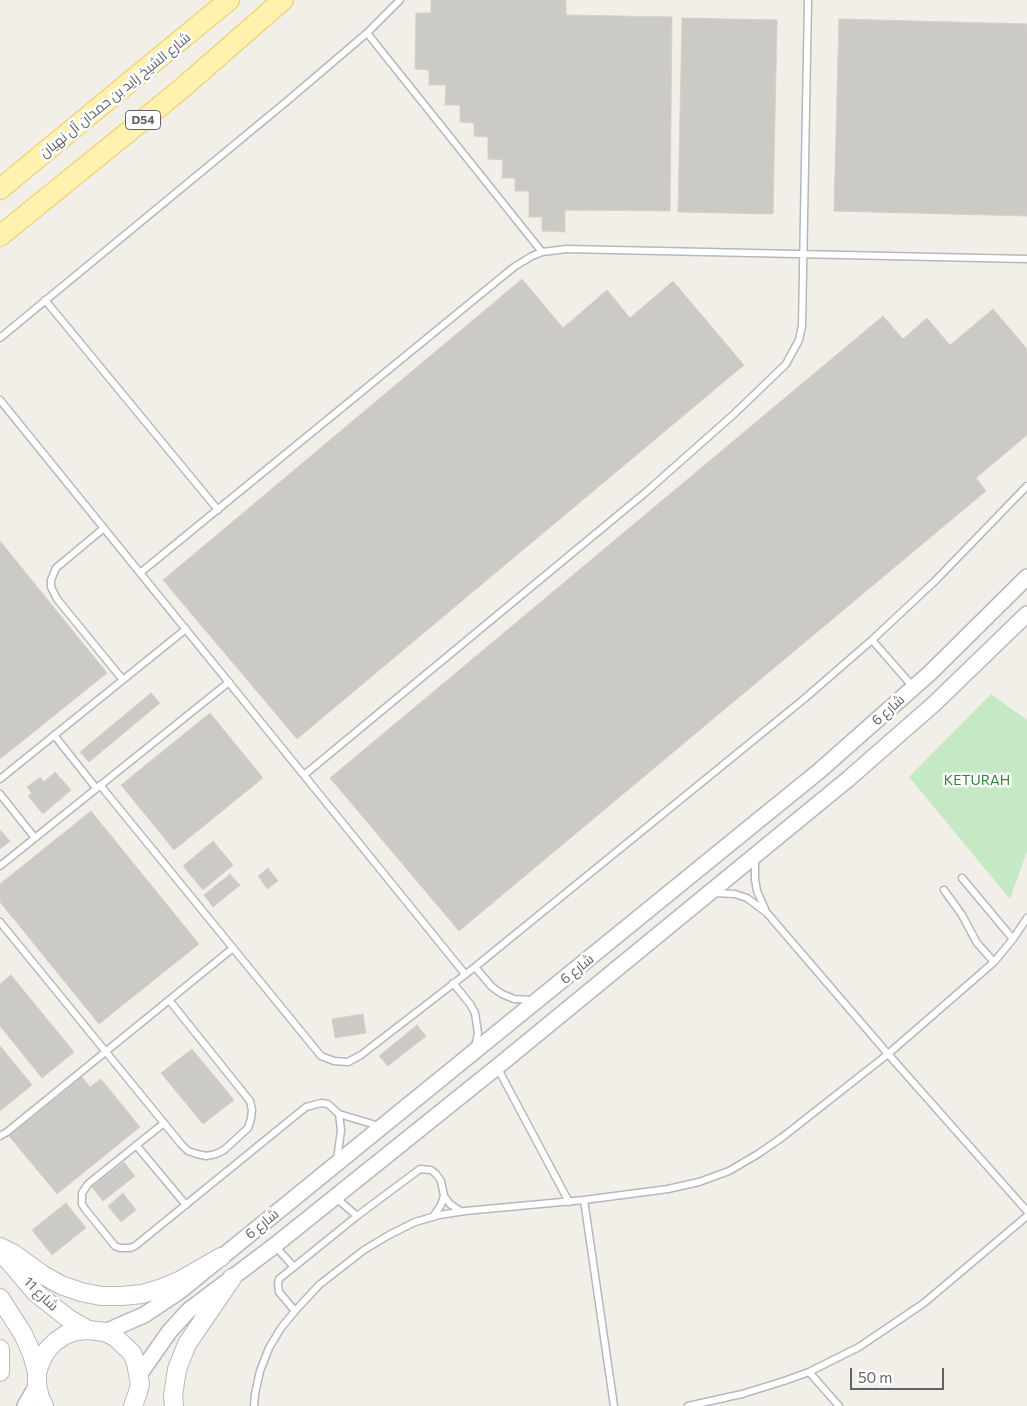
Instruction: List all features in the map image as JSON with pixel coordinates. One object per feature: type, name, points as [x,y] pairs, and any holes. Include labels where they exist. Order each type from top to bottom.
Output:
[{"type":"main road","name":"شارع الشيخ زايد بن حمدان آل نهيان","points":[[0,189],[229,0]]},
{"type":"main road","name":"D54","points":[[0,236],[180,90],[283,0]]},
{"type":"main road","points":[[0,1248],[14,1254],[43,1275],[61,1285],[80,1292],[101,1296],[142,1294],[162,1288],[181,1280],[221,1257]]},
{"type":"main road","name":"شارع 11","points":[[0,1248],[36,1292],[69,1319],[115,1337],[132,1353],[139,1375]]},
{"type":"main road","points":[[174,1406],[173,1396],[177,1369],[187,1344],[232,1278]]},
{"type":"main road","points":[[0,1298],[24,1334],[32,1354],[40,1398],[44,1406]]},
{"type":"main road","points":[[37,1379],[41,1361],[47,1350],[55,1342],[65,1335],[76,1331],[97,1331]]},
{"type":"main road","points":[[0,1349],[0,1372]]},
{"type":"main road","points":[[138,1402],[139,1375]]},
{"type":"street","name":"شارع 6","points":[[97,1331],[144,1315],[163,1304],[539,1000],[818,772],[914,688],[1027,578]]},
{"type":"street","name":"شارع 6","points":[[139,1375],[169,1332],[188,1311],[274,1246],[756,856],[890,742],[1026,618]]},
{"type":"street","points":[[25,1406],[37,1379]]},
{"type":"lane","points":[[0,338],[279,108],[367,33],[400,0]]},
{"type":"lane","points":[[304,774],[646,492],[776,374],[794,352],[799,340],[802,319],[808,0]]},
{"type":"lane","points":[[367,33],[542,252]]},
{"type":"lane","points":[[140,573],[514,267],[542,252],[567,249],[1027,259]]},
{"type":"lane","points":[[45,300],[218,510]]},
{"type":"lane","points":[[0,400],[465,974]]},
{"type":"lane","points":[[54,735],[234,948],[321,1056],[334,1061],[348,1062],[361,1055],[475,967],[804,699],[872,640],[935,581],[1027,486]]},
{"type":"lane","points":[[104,528],[56,568],[51,580],[51,587],[57,599],[123,680]]},
{"type":"lane","points":[[0,778],[186,630]]},
{"type":"lane","points":[[872,640],[914,688]]},
{"type":"lane","points":[[0,866],[229,682]]},
{"type":"lane","points":[[0,794],[35,838]]},
{"type":"lane","points":[[756,856],[755,880],[761,902],[767,912],[888,1054],[1027,1211]]},
{"type":"lane","points":[[962,878],[1014,939]]},
{"type":"lane","points":[[944,890],[962,916],[976,943],[994,962]]},
{"type":"lane","points":[[711,893],[729,893],[747,898],[767,912]]},
{"type":"lane","points":[[254,1406],[260,1371],[268,1348],[281,1328],[295,1310],[319,1286],[364,1250],[415,1222],[460,1211],[569,1202],[668,1189],[699,1182],[729,1171],[784,1136],[888,1054],[994,962],[1014,939],[1027,918]]},
{"type":"lane","points":[[0,922],[105,1052],[188,1150],[206,1156],[216,1154],[224,1150],[248,1128],[252,1110],[250,1101],[170,1000]]},
{"type":"lane","points":[[0,1136],[234,948]]},
{"type":"lane","points":[[475,967],[492,987],[502,994],[526,1001],[539,1000]]},
{"type":"lane","points":[[453,983],[475,1013],[478,1033],[473,1053]]},
{"type":"lane","points":[[497,1066],[569,1202]]},
{"type":"lane","points":[[164,1123],[88,1184],[82,1193],[82,1204],[85,1209],[112,1242],[120,1248],[130,1248],[306,1107],[320,1103],[328,1104],[339,1114],[382,1126]]},
{"type":"lane","points":[[336,1164],[341,1130],[339,1114]]},
{"type":"lane","points":[[136,1145],[186,1205]]},
{"type":"lane","points":[[295,1310],[279,1292],[278,1284],[280,1279],[357,1216],[420,1169],[432,1170],[436,1174],[441,1181],[444,1196],[450,1204],[460,1211]]},
{"type":"lane","points":[[433,1217],[444,1196]]},
{"type":"lane","points":[[335,1197],[357,1216]]},
{"type":"lane","points":[[584,1200],[614,1406]]},
{"type":"lane","points":[[688,1406],[742,1394],[809,1372],[859,1347],[924,1304],[1027,1216]]},
{"type":"lane","points":[[274,1246],[294,1267]]},
{"type":"lane","points":[[809,1372],[839,1406]]},
{"type":"green space","name":"KETURAH","points":[[991,694],[1027,720],[1027,851],[1010,899],[909,777]]},
{"type":"building","points":[[431,0],[566,0],[566,15],[672,17],[670,211],[565,210],[565,232],[542,231],[542,217],[529,217],[529,191],[515,191],[515,178],[502,178],[503,160],[488,159],[488,137],[474,136],[474,123],[460,122],[460,105],[445,105],[446,85],[429,85],[429,70],[415,69],[416,13],[431,13]]},
{"type":"building","points":[[682,18],[777,20],[773,214],[678,212]]},
{"type":"building","points":[[839,19],[1027,24],[1027,216],[834,211]]},
{"type":"building","points":[[522,279],[563,328],[607,290],[630,318],[673,281],[744,365],[297,739],[163,580]]},
{"type":"building","points":[[993,309],[1027,349],[1027,435],[976,478],[986,491],[459,931],[330,778],[883,316],[903,339],[927,318],[950,345]]},
{"type":"building","points":[[0,541],[107,673],[0,759]]},
{"type":"building","points":[[151,693],[160,703],[89,762],[80,752]]},
{"type":"building","points":[[210,713],[263,778],[174,850],[121,785]]},
{"type":"building","points":[[55,772],[71,790],[43,814],[28,796],[32,793],[27,787],[40,777],[44,782]]},
{"type":"building","points":[[91,811],[199,944],[99,1024],[0,902],[0,884]]},
{"type":"building","points":[[0,830],[10,841],[0,849]]},
{"type":"building","points":[[213,841],[233,865],[203,890],[183,866]]},
{"type":"building","points":[[268,868],[278,881],[267,889],[258,876]]},
{"type":"building","points":[[230,874],[240,885],[213,907],[204,895]]},
{"type":"building","points":[[11,975],[74,1052],[42,1078],[0,1026],[0,984]]},
{"type":"building","points":[[363,1014],[366,1033],[335,1038],[332,1019]]},
{"type":"building","points":[[417,1025],[426,1036],[388,1066],[379,1056]]},
{"type":"building","points":[[0,1046],[32,1085],[0,1111]]},
{"type":"building","points":[[192,1049],[234,1100],[203,1124],[161,1073]]},
{"type":"building","points":[[82,1077],[90,1087],[101,1079],[140,1127],[57,1194],[9,1136]]},
{"type":"building","points":[[124,1162],[135,1176],[103,1201],[92,1187]]},
{"type":"building","points":[[123,1193],[136,1210],[121,1222],[108,1206]]},
{"type":"building","points":[[66,1203],[86,1228],[52,1255],[32,1230]]}]
